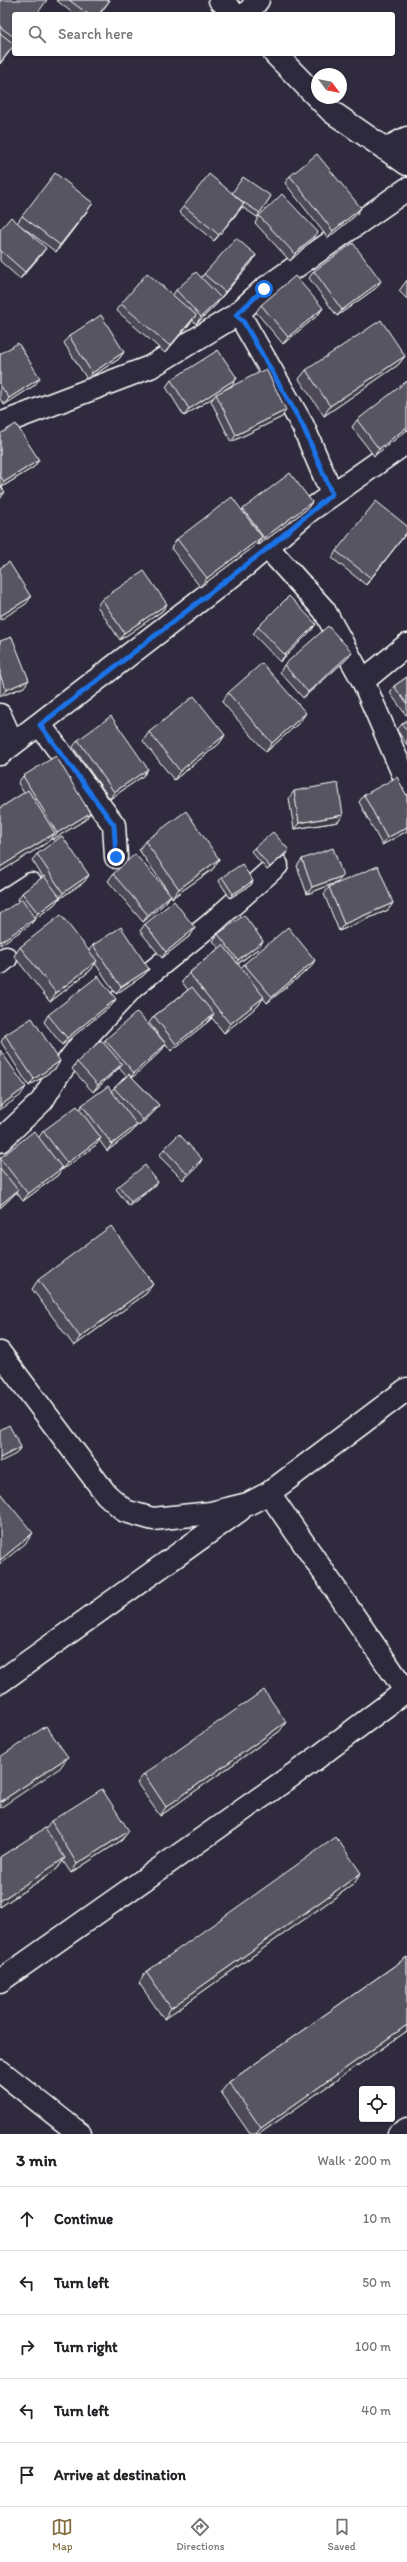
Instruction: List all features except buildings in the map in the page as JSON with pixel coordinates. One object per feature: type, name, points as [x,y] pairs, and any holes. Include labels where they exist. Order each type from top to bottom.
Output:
[{"type":"street","points":[[220,0],[234,12]]},
{"type":"street","points":[[249,12],[258,0]]},
{"type":"street","points":[[277,56],[311,90]]},
{"type":"street","points":[[325,104],[332,112],[407,164]]},
{"type":"street","points":[[385,149],[407,138]]},
{"type":"street","points":[[0,424],[150,367],[236,315],[264,289],[407,190]]},
{"type":"street","points":[[236,315],[243,321],[300,419],[332,494]]},
{"type":"street","points":[[0,715],[6,749],[40,725],[268,548],[332,494],[407,442]]},
{"type":"street","points":[[268,548],[324,610],[363,681],[407,783]]},
{"type":"street","points":[[363,681],[407,645]]},
{"type":"street","points":[[40,725],[114,825],[116,857]]},
{"type":"street","points":[[0,1141],[42,1101],[57,1076],[90,1033],[133,987],[211,924],[278,865]]},
{"type":"street","points":[[0,904],[31,884]]},
{"type":"street","points":[[0,1353],[106,1494],[125,1511],[153,1519],[211,1513],[248,1504]]},
{"type":"street","points":[[0,1682],[248,1504],[269,1493],[407,1389]]},
{"type":"street","points":[[0,1981],[314,1760],[407,1691],[269,1493]]},
{"type":"street","points":[[0,2071],[80,2134]]},
{"type":"street","points":[[399,2134],[407,2129]]},
{"type":"route","points":[[116,857],[117,842],[114,825],[40,725],[268,548],[332,494],[303,426],[279,381],[243,321],[236,315],[264,289]]}]
